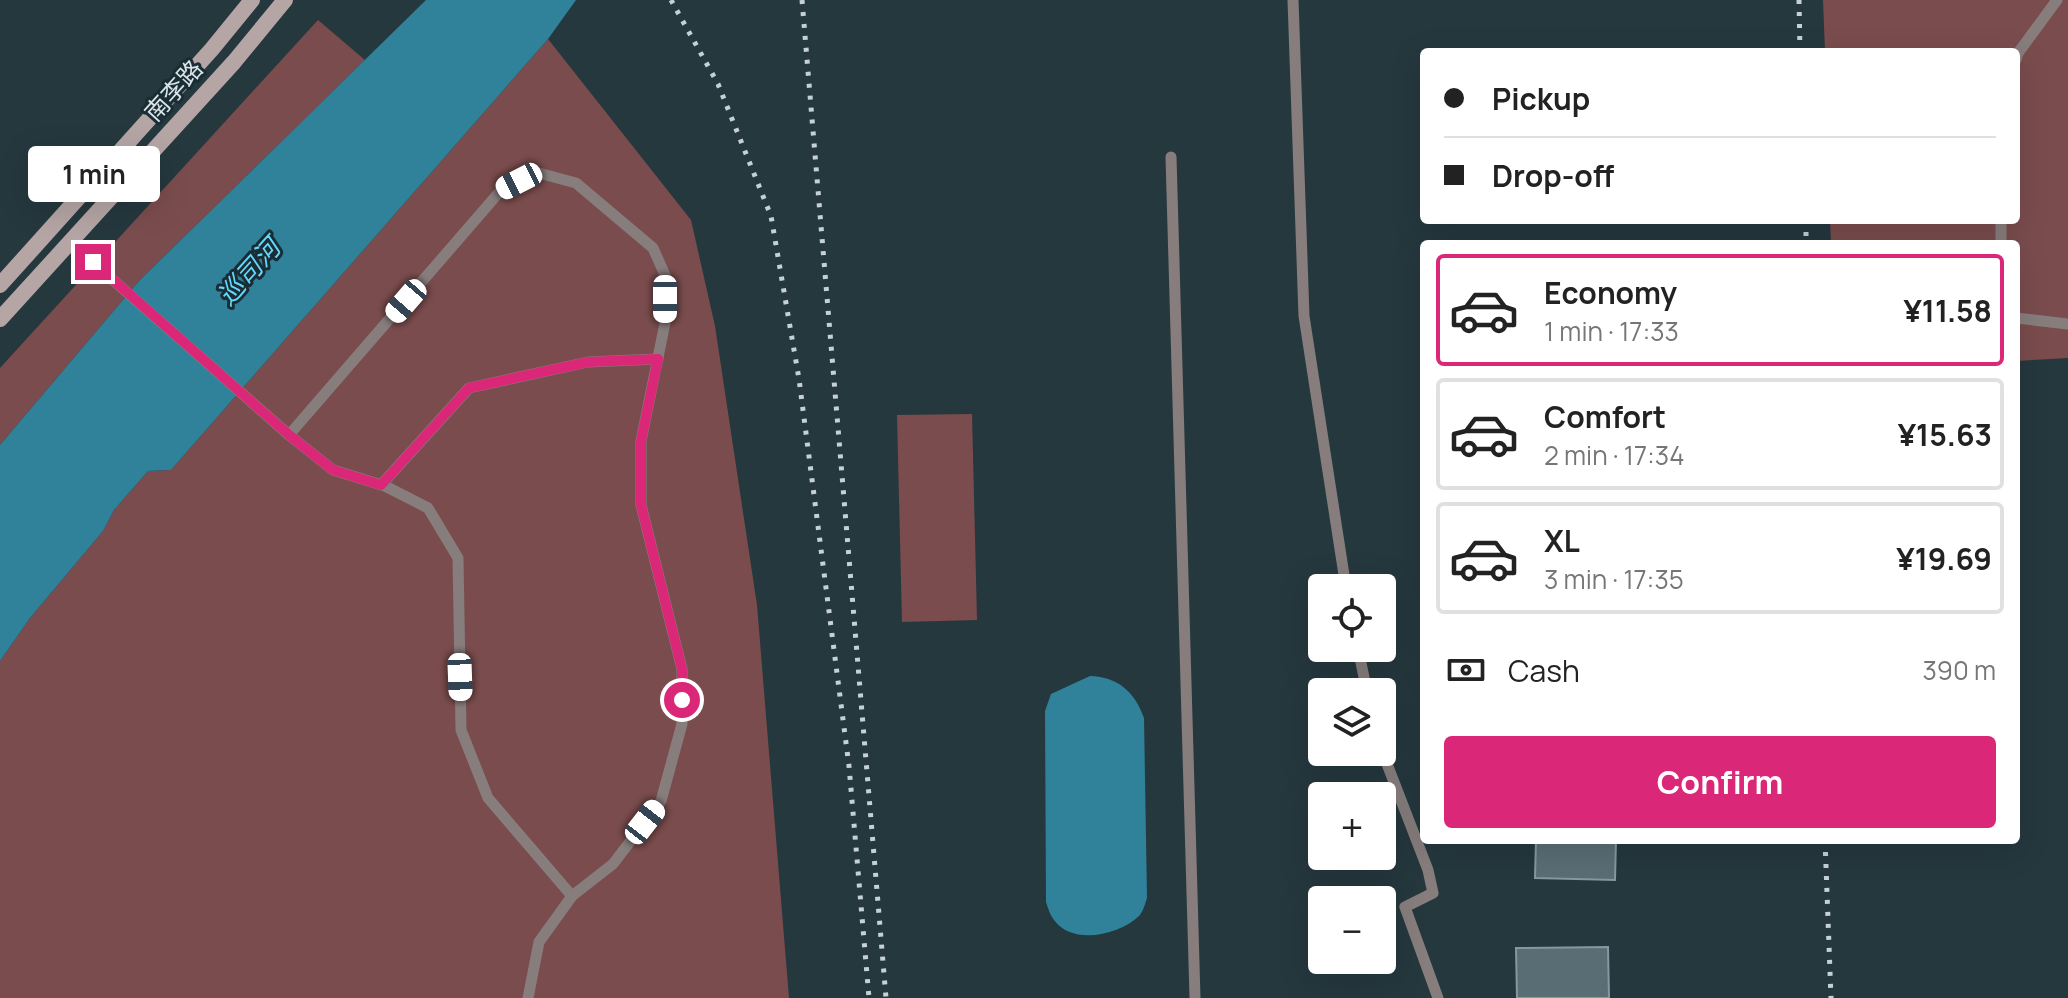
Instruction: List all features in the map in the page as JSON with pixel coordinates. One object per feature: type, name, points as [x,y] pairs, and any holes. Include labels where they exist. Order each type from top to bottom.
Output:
[{"type":"main road","name":"南李路","points":[[0,285],[212,49],[252,0]]},
{"type":"main road","name":"南李路","points":[[0,319],[234,62],[285,0]]},
{"type":"lane","points":[[1293,0],[1304,316],[1344,574]]},
{"type":"lane","points":[[2020,50],[2057,0]]},
{"type":"lane","points":[[1171,157],[1195,998]]},
{"type":"lane","points":[[289,435],[502,189],[535,172],[576,183],[653,248],[665,275],[665,323],[641,441],[641,505],[682,669],[682,724],[661,801],[613,864],[572,896],[539,942],[528,998]]},
{"type":"lane","points":[[70,242],[333,470],[381,485],[428,508],[458,558],[461,730],[488,798],[572,896]]},
{"type":"lane","points":[[2020,318],[2068,324]]},
{"type":"lane","points":[[381,485],[469,388],[588,362],[658,359]]},
{"type":"lane","points":[[1388,766],[1428,870],[1433,893],[1405,907],[1438,998]]},
{"type":"shaded area","points":[[1823,0],[2068,0],[2068,358],[2020,361],[2020,240],[1831,240],[1830,224],[2020,224],[2020,48],[1825,48]]},
{"type":"shaded area","points":[[318,20],[365,60],[139,281],[0,445],[0,368]]},
{"type":"shaded area","points":[[548,39],[691,220],[715,326],[757,605],[789,998],[0,998],[0,661],[30,618],[103,531],[114,510],[148,471],[171,470]]},
{"type":"shaded area","points":[[972,414],[977,620],[902,622],[897,415]]},
{"type":"water","name":"巡司河","points":[[426,0],[576,0],[548,39],[171,470],[148,471],[114,510],[103,531],[30,618],[0,661],[0,445],[139,281]]},
{"type":"water","points":[[1090,676],[1109,679],[1124,688],[1136,701],[1144,718],[1147,898],[1140,914],[1130,923],[1108,932],[1084,935],[1062,928],[1053,918],[1046,902],[1045,711],[1051,694]]},
{"type":"building","points":[[1536,844],[1616,844],[1615,880],[1535,878]]},
{"type":"building","points":[[1608,947],[1609,998],[1517,998],[1516,948]]},
{"type":"railway","points":[[671,0],[718,84],[771,216],[799,379],[849,766],[869,998]]},
{"type":"railway","points":[[802,0],[886,998]]},
{"type":"railway","points":[[1799,0],[1800,48]]},
{"type":"railway","points":[[1806,224],[1806,240]]},
{"type":"railway","points":[[1825,844],[1831,998]]},
{"type":"route","points":[[93,262],[333,470],[381,485],[469,388],[588,362],[658,359],[641,441],[641,505],[682,669],[682,700]]}]
